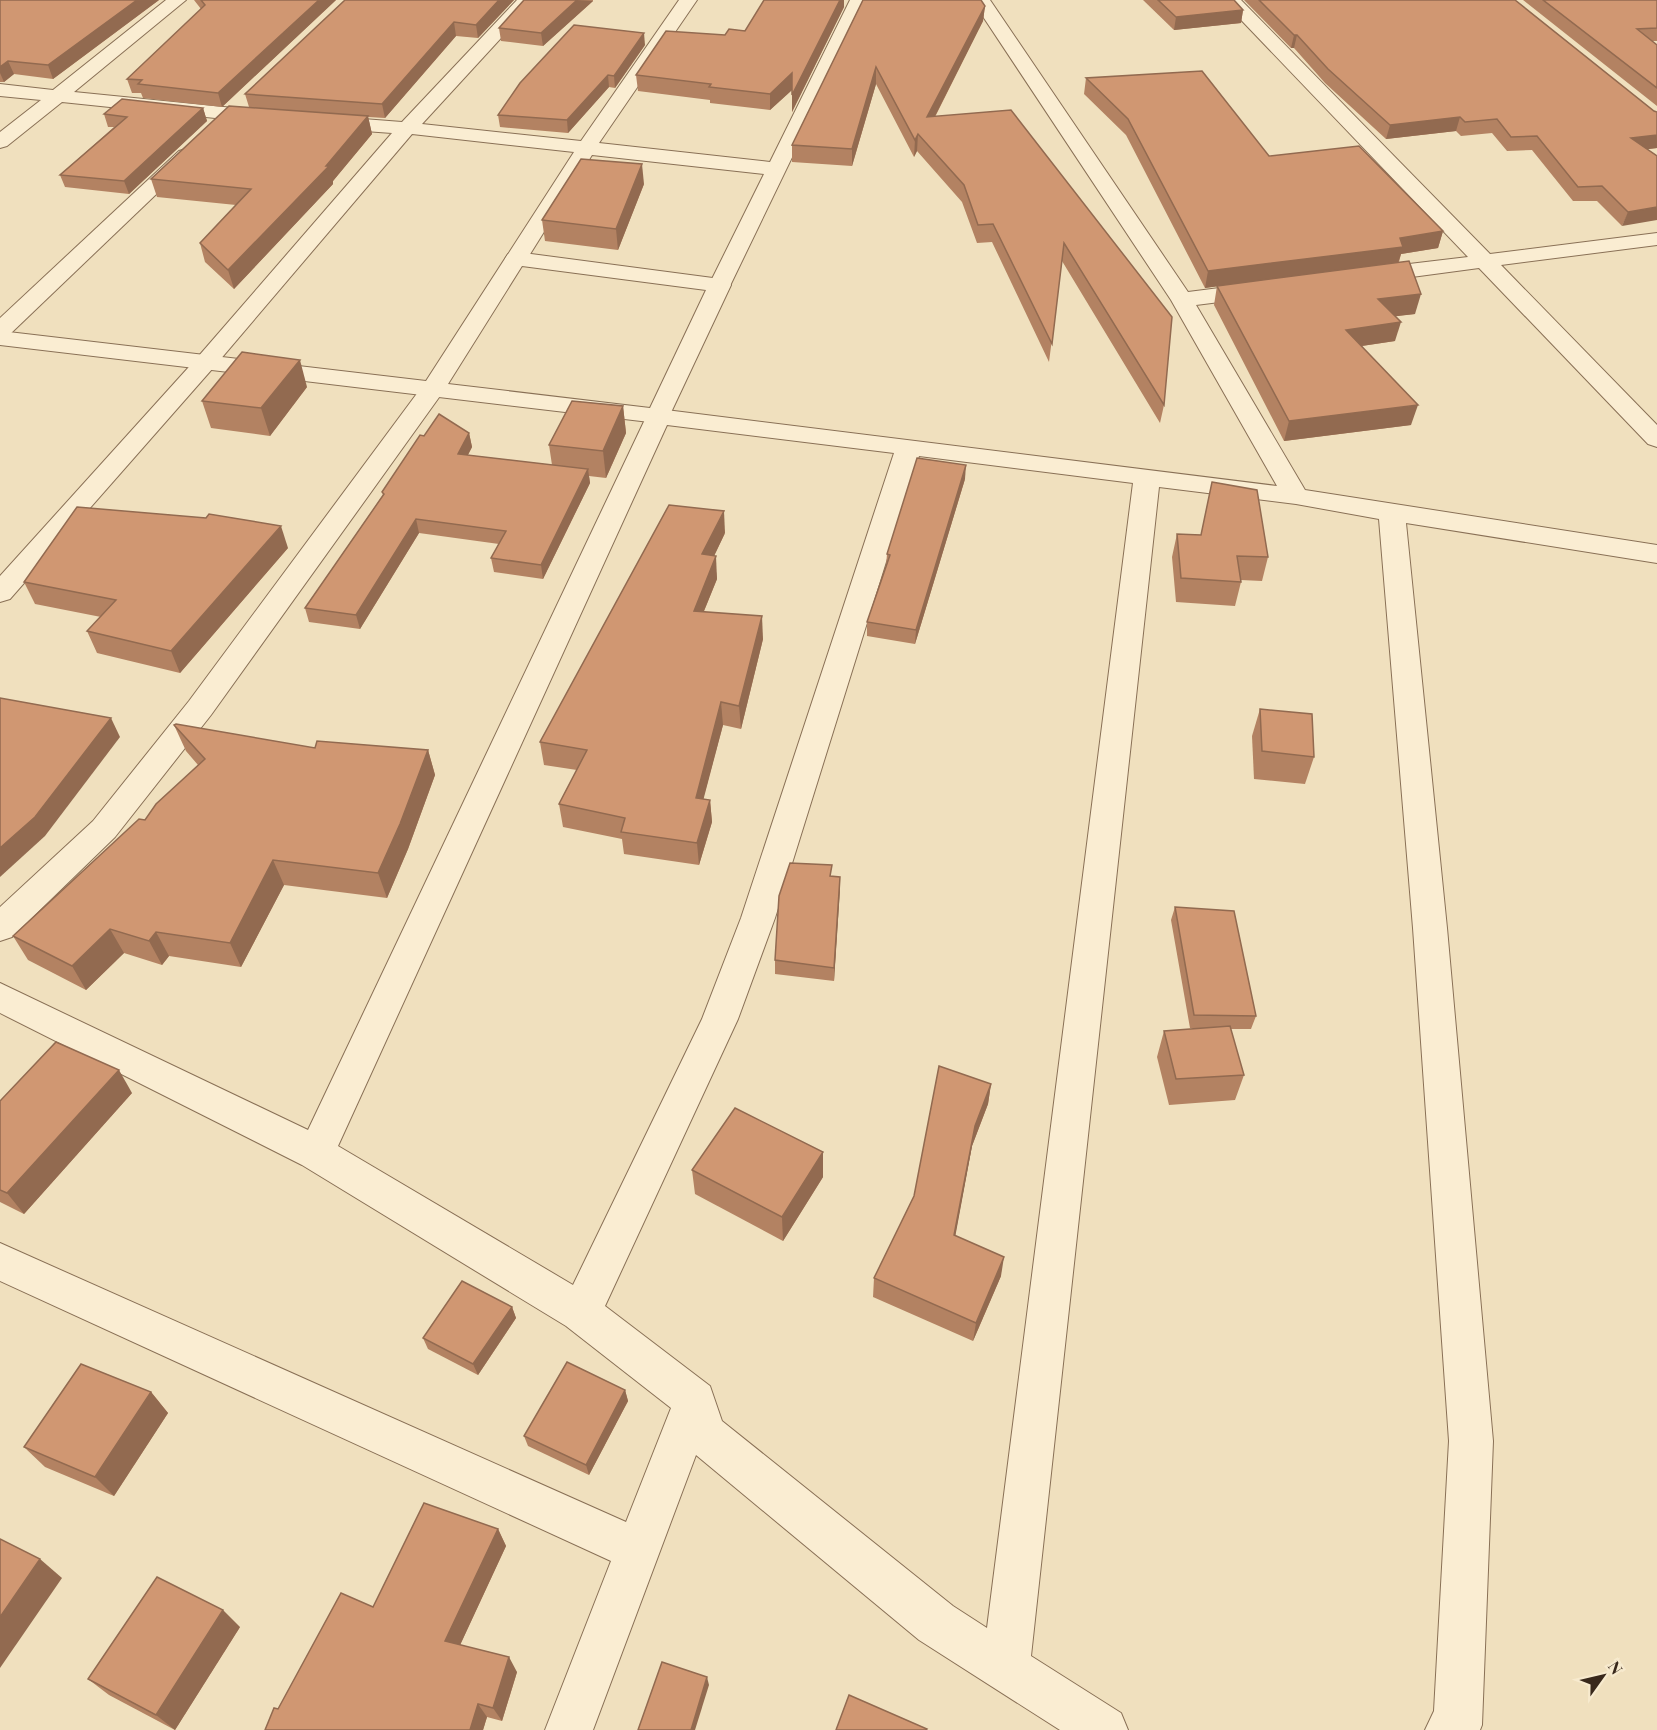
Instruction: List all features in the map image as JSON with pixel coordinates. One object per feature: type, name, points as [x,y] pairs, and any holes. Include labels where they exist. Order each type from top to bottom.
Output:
[{"type":"street","points":[[0,142],[177,0]]},
{"type":"street","points":[[0,593],[205,363],[407,128],[527,0]]},
{"type":"street","points":[[0,928],[104,828],[207,698],[433,389],[587,147],[688,0]]},
{"type":"street","points":[[316,1153],[658,416],[859,0]]},
{"type":"street","points":[[981,0],[1182,300],[1296,496]]},
{"type":"street","points":[[1231,0],[1657,439]]},
{"type":"street","points":[[0,90],[229,114],[407,128],[777,169]]},
{"type":"street","points":[[0,331],[246,98]]},
{"type":"street","points":[[1345,279],[1657,239]]},
{"type":"street","points":[[516,259],[720,285]]},
{"type":"street","points":[[1182,300],[1275,288]]},
{"type":"street","points":[[0,338],[658,416],[1296,496],[1656,558]]},
{"type":"street","points":[[581,1312],[724,1009],[758,918],[909,447]]},
{"type":"street","points":[[1006,1668],[1147,477]]},
{"type":"street","points":[[1392,513],[1430,928],[1471,1441],[1458,1725],[1449,1730]]},
{"type":"street","points":[[0,997],[316,1153],[581,1312],[695,1401],[705,1434],[936,1623],[1104,1730]]},
{"type":"street","points":[[0,1261],[638,1550]]},
{"type":"street","points":[[569,1730],[695,1401]]},
{"type":"building","points":[[0,0],[137,0],[48,65],[8,61],[0,67]]},
{"type":"building","points":[[201,0],[319,0],[218,93],[138,84],[142,80],[127,79],[205,5]]},
{"type":"building","points":[[345,0],[499,0],[476,25],[454,22],[382,104],[245,94]]},
{"type":"building","points":[[524,0],[577,0],[541,33],[499,28]]},
{"type":"building","points":[[764,0],[840,0],[792,95],[792,73],[770,94],[636,75],[666,31],[725,35],[729,29],[745,31]]},
{"type":"building","points":[[863,0],[981,0],[985,6],[927,117],[1011,110],[1172,317],[1164,405],[1064,243],[1052,344],[993,224],[978,225],[964,185],[918,134],[915,140],[876,67],[852,149],[792,145]]},
{"type":"building","points":[[1158,0],[1234,0],[1243,10],[1176,17]]},
{"type":"building","points":[[1259,0],[1515,0],[1657,112],[1657,135],[1631,138],[1657,156],[1657,207],[1628,212],[1602,186],[1578,187],[1537,136],[1511,137],[1497,119],[1465,122],[1460,117],[1390,125],[1328,69],[1297,35],[1294,35]]},
{"type":"building","points":[[1543,0],[1657,0],[1657,28],[1637,29],[1657,45],[1657,88]]},
{"type":"building","points":[[574,25],[644,33],[614,76],[608,75],[567,120],[498,115],[520,83]]},
{"type":"building","points":[[1202,71],[1269,156],[1359,146],[1443,231],[1400,238],[1403,247],[1208,271],[1128,119],[1086,78]]},
{"type":"building","points":[[122,99],[203,108],[124,181],[60,175],[127,117],[104,114]]},
{"type":"building","points":[[229,106],[368,116],[326,166],[329,166],[228,270],[200,243],[251,189],[151,179]]},
{"type":"building","points":[[581,159],[642,164],[616,229],[542,220]]},
{"type":"building","points":[[1409,261],[1421,294],[1378,299],[1401,322],[1346,330],[1418,405],[1289,421],[1217,286]]},
{"type":"building","points":[[242,352],[300,360],[261,408],[202,401]]},
{"type":"building","points":[[572,401],[623,406],[603,451],[549,445]]},
{"type":"building","points":[[439,414],[469,433],[458,454],[588,469],[541,565],[491,558],[506,531],[416,519],[356,615],[305,608],[384,494],[382,492],[420,435],[424,436]]},
{"type":"building","points":[[917,458],[966,465],[916,630],[867,622],[890,555],[887,554]]},
{"type":"building","points":[[1212,482],[1257,490],[1268,557],[1237,556],[1241,582],[1181,578],[1177,534],[1201,535]]},
{"type":"building","points":[[669,505],[724,511],[702,554],[716,556],[694,611],[762,616],[739,706],[721,702],[696,798],[710,800],[697,843],[621,832],[625,818],[559,804],[587,750],[540,742]]},
{"type":"building","points":[[77,507],[206,518],[209,514],[281,526],[171,651],[87,631],[116,600],[24,582]]},
{"type":"building","points":[[0,698],[111,718],[35,817],[0,848]]},
{"type":"building","points":[[1260,709],[1312,714],[1314,757],[1262,751]]},
{"type":"building","points":[[174,725],[315,748],[317,741],[428,750],[400,824],[378,873],[273,860],[230,943],[156,932],[149,941],[110,929],[72,966],[13,936],[139,819],[145,820],[156,804],[205,759]]},
{"type":"building","points":[[790,863],[832,865],[830,876],[840,877],[834,968],[775,960],[779,896]]},
{"type":"building","points":[[1175,907],[1234,911],[1256,1016],[1194,1015]]},
{"type":"building","points":[[1230,1026],[1244,1075],[1176,1079],[1164,1031]]},
{"type":"building","points":[[56,1042],[119,1070],[7,1193],[0,1190],[0,1101]]},
{"type":"building","points":[[939,1066],[991,1084],[975,1126],[954,1235],[1004,1257],[976,1323],[874,1278],[914,1196]]},
{"type":"building","points":[[735,1108],[823,1152],[782,1217],[692,1170]]},
{"type":"building","points":[[462,1281],[512,1307],[473,1364],[423,1338]]},
{"type":"building","points":[[567,1362],[625,1390],[586,1465],[524,1436]]},
{"type":"building","points":[[81,1364],[151,1392],[95,1477],[24,1447]]},
{"type":"building","points":[[424,1503],[498,1529],[445,1641],[509,1657],[493,1708],[478,1704],[470,1730],[265,1730],[274,1708],[278,1709],[341,1593],[373,1607]]},
{"type":"building","points":[[0,1539],[40,1559],[0,1617]]},
{"type":"building","points":[[157,1577],[223,1610],[156,1715],[88,1679]]},
{"type":"building","points":[[662,1662],[707,1677],[691,1730],[638,1730]]},
{"type":"building","points":[[849,1695],[927,1729],[836,1730]]}]
